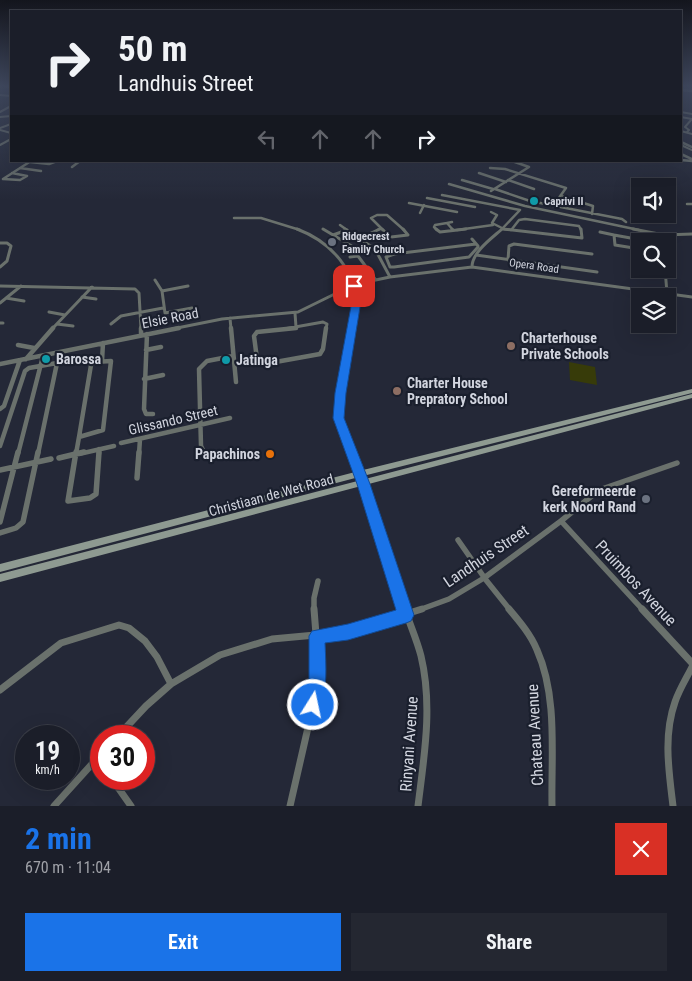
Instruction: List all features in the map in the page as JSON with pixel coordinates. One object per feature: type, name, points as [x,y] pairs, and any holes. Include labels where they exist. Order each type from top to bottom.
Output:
[{"type":"main road","name":"Christiaan de Wet Road","points":[[0,568],[359,474],[692,391]]},
{"type":"main road","name":"Christiaan de Wet Road","points":[[0,578],[692,396]]},
{"type":"street","points":[[683,125],[690,132]]},
{"type":"street","points":[[686,155],[692,150]]},
{"type":"street","points":[[682,154],[692,160]]},
{"type":"street","points":[[12,173],[27,176],[20,180],[3,180],[12,173],[30,162],[49,164],[54,162]]},
{"type":"street","points":[[72,167],[79,162]]},
{"type":"street","points":[[493,190],[520,174],[529,166],[515,162]]},
{"type":"street","points":[[20,168],[41,171]]},
{"type":"street","points":[[490,168],[520,174],[566,188],[553,206]]},
{"type":"street","points":[[479,173],[534,188]]},
{"type":"street","points":[[462,180],[530,201],[624,220],[626,222]]},
{"type":"street","points":[[449,184],[525,206],[654,233]]},
{"type":"street","points":[[442,195],[474,207]]},
{"type":"street","points":[[561,196],[593,206],[592,214]]},
{"type":"street","points":[[427,198],[444,202],[454,200],[520,210],[508,229]]},
{"type":"street","points":[[525,206],[530,201]]},
{"type":"street","points":[[441,209],[444,202]]},
{"type":"street","points":[[409,203],[457,212]]},
{"type":"street","points":[[687,204],[692,204]]},
{"type":"street","points":[[420,212],[424,206]]},
{"type":"street","points":[[434,213],[436,208]]},
{"type":"street","points":[[492,212],[497,215],[492,221],[493,225]]},
{"type":"street","points":[[379,239],[392,238],[408,235],[387,213],[371,216],[392,238]]},
{"type":"street","points":[[234,218],[263,218],[304,232],[329,246],[349,271],[365,280]]},
{"type":"street","points":[[452,222],[434,227],[440,232],[493,225],[508,229],[582,238],[581,228],[579,226],[525,219],[519,220],[508,229],[476,255],[472,262],[472,267]]},
{"type":"street","points":[[447,223],[453,230]]},
{"type":"street","points":[[340,225],[375,249],[390,277]]},
{"type":"street","points":[[360,238],[381,228]]},
{"type":"street","points":[[323,229],[355,248]]},
{"type":"street","points":[[333,235],[347,230]]},
{"type":"street","points":[[600,232],[631,238]]},
{"type":"street","points":[[676,235],[692,234]]},
{"type":"street","points":[[614,235],[614,245],[631,248]]},
{"type":"street","points":[[472,239],[476,244],[478,249],[469,257],[392,267],[386,257],[394,254],[476,244]]},
{"type":"street","points":[[452,241],[456,246]]},
{"type":"street","points":[[0,243],[8,243],[11,246],[7,260],[0,267]]},
{"type":"street","points":[[432,243],[436,249]]},
{"type":"street","points":[[508,260],[509,246],[514,244],[592,254]]},
{"type":"street","points":[[412,246],[415,252]]},
{"type":"street","points":[[391,249],[394,254]]},
{"type":"street","points":[[476,255],[597,272]]},
{"type":"street","points":[[350,257],[358,256],[374,279]]},
{"type":"street","points":[[438,261],[443,270]]},
{"type":"street","name":"Opera Road","points":[[357,291],[365,280],[472,267],[631,288]]},
{"type":"street","points":[[572,269],[574,280]]},
{"type":"street","points":[[349,271],[352,283],[357,291]]},
{"type":"street","name":"Elsie Road","points":[[0,364],[230,318],[295,313],[331,296],[352,283],[357,276]]},
{"type":"street","points":[[155,280],[162,291],[165,313],[192,308]]},
{"type":"street","points":[[352,283],[361,286]]},
{"type":"street","points":[[0,286],[135,289],[139,293],[141,335]]},
{"type":"street","points":[[0,303],[21,286]]},
{"type":"street","points":[[162,291],[188,286]]},
{"type":"street","points":[[26,359],[34,348],[92,287]]},
{"type":"street","name":"Rinyani Avenue","points":[[357,291],[357,301],[340,393],[338,418],[363,484],[421,657],[426,691],[427,728],[418,806]]},
{"type":"street","points":[[331,296],[348,294],[355,297],[357,301]]},
{"type":"street","name":"Opera Road","points":[[676,294],[692,297]]},
{"type":"street","points":[[82,297],[96,300]]},
{"type":"street","points":[[6,298],[24,301]]},
{"type":"street","points":[[111,324],[121,316],[163,308]]},
{"type":"street","points":[[49,312],[65,315]]},
{"type":"street","points":[[295,313],[296,328]]},
{"type":"street","points":[[230,318],[236,382]]},
{"type":"street","points":[[319,322],[326,323],[323,349],[320,354],[270,363],[259,362],[254,336],[257,332],[296,328],[319,322]]},
{"type":"street","points":[[57,324],[74,326]]},
{"type":"street","points":[[147,334],[144,412],[154,414]]},
{"type":"street","points":[[102,361],[103,343]]},
{"type":"street","points":[[18,345],[34,348]]},
{"type":"street","points":[[146,350],[161,347]]},
{"type":"street","points":[[0,522],[43,356]]},
{"type":"street","points":[[209,458],[202,450],[198,369],[207,361],[233,356]]},
{"type":"street","points":[[0,409],[4,406],[20,360]]},
{"type":"street","points":[[78,438],[98,432],[103,428],[111,363],[108,360],[91,365],[75,454],[68,498],[70,501],[90,498],[96,494],[99,450]]},
{"type":"street","points":[[0,446],[25,371],[29,368],[58,363],[23,522],[16,528],[0,532]]},
{"type":"street","points":[[144,379],[163,375]]},
{"type":"street","name":"Glissando Street","points":[[121,443],[230,418]]},
{"type":"street","points":[[137,478],[140,439]]},
{"type":"street","name":"Glissando Street","points":[[59,458],[114,446]]},
{"type":"street","points":[[0,470],[51,459]]},
{"type":"street","name":"Landhuis Street","points":[[128,725],[171,684],[204,662],[231,650],[272,639],[348,632],[406,615],[457,596],[561,521],[602,488],[677,463]]},
{"type":"street","name":"Pruimbos Avenue","points":[[561,521],[692,665]]},
{"type":"street","name":"Chateau Avenue","points":[[458,540],[484,578],[526,631],[538,650],[543,664],[548,695],[552,806]]},
{"type":"street","points":[[290,806],[315,695],[318,669],[314,592],[318,580]]},
{"type":"street","points":[[0,690],[61,643],[119,625],[126,626],[138,634],[153,648],[171,684]]},
{"type":"street","points":[[673,806],[668,757],[668,729],[674,703],[692,665]]},
{"type":"street","points":[[54,806],[90,768]]},
{"type":"street","points":[[120,790],[131,806]]},
{"type":"green space","points":[[569,362],[595,367],[597,385],[570,380]]},
{"type":"place","name":"Caprivi II","points":[[534,201]]},
{"type":"place","name":"Ridgecrest Family Church","points":[[332,242]]},
{"type":"place","name":"Charterhouse Private Schools","points":[[511,346]]},
{"type":"place","name":"Barossa","points":[[46,359]]},
{"type":"place","name":"Jatinga","points":[[226,360]]},
{"type":"place","name":"Charter House Prepratory School","points":[[397,391]]},
{"type":"place","name":"Papachinos","points":[[270,454]]},
{"type":"place","name":"Gereformeerde kerk Noord Rand","points":[[646,499]]},
{"type":"route","points":[[313,705],[318,669],[317,636],[348,632],[406,615],[363,484],[338,418],[340,393],[346,371],[357,301],[357,291],[354,286]]}]
